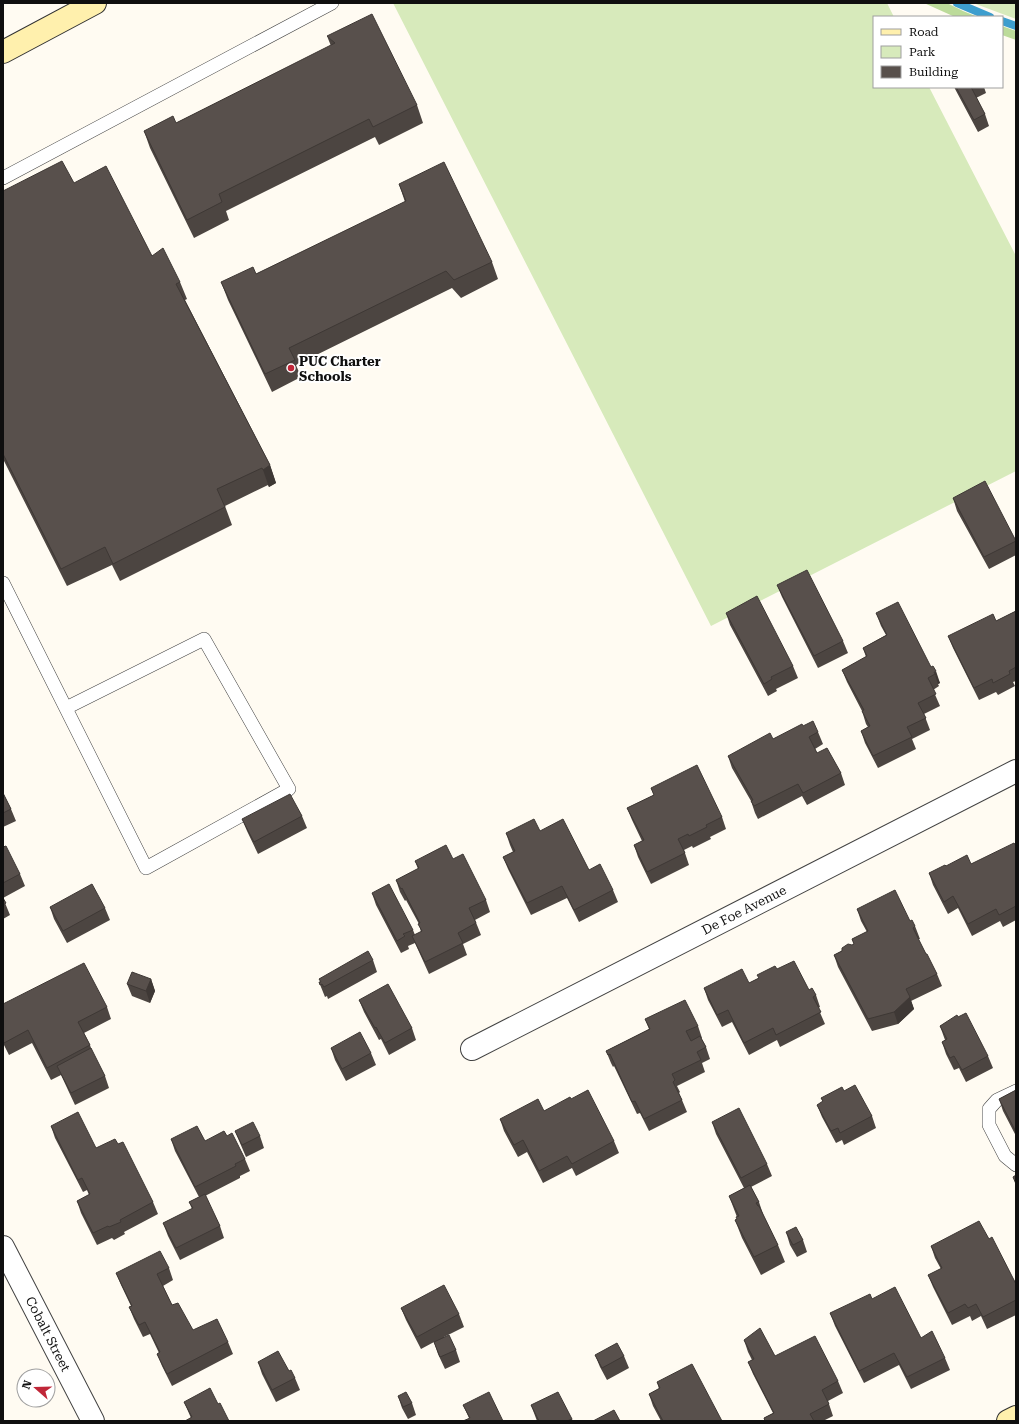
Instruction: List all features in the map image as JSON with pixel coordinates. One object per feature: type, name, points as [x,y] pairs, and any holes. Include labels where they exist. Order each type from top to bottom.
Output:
[{"type":"main road","points":[[3,52],[95,3]]},
{"type":"main road","points":[[1008,1421],[1016,1417]]},
{"type":"street","name":"De Foe Avenue","points":[[472,1049],[1016,771]]},
{"type":"street","name":"Cobalt Street","points":[[3,1248],[93,1421]]},
{"type":"lane","points":[[3,178],[332,3]]},
{"type":"lane","points":[[3,583],[146,868],[289,789],[204,639],[66,708]]},
{"type":"lane","points":[[1016,1091],[997,1100],[989,1109],[989,1125],[1005,1156],[1016,1165]]},
{"type":"green space","points":[[393,3],[887,3],[894,16],[873,16],[873,88],[930,88],[1016,256],[1016,471],[711,626]]},
{"type":"green space","points":[[924,3],[947,3],[976,16],[953,16]]},
{"type":"green space","points":[[973,3],[1016,3],[1016,19]]},
{"type":"green space","points":[[1003,26],[1016,31],[1016,40],[1003,35]]},
{"type":"building","points":[[372,14],[417,105],[373,127],[369,119],[219,194],[222,202],[187,220],[144,131],[173,116],[176,123],[335,43],[327,36]]},
{"type":"building","points":[[957,88],[972,88],[985,114],[974,120]]},
{"type":"building","points":[[62,161],[74,183],[106,166],[152,256],[163,248],[180,282],[176,284],[270,465],[263,470],[262,468],[217,489],[225,507],[113,564],[105,547],[61,569],[3,454],[3,191]]},
{"type":"building","points":[[444,162],[492,262],[454,280],[446,271],[289,348],[295,360],[265,374],[221,282],[253,267],[256,274],[406,201],[399,184]]},
{"type":"building","points":[[985,481],[1016,541],[984,557],[953,498]]},
{"type":"building","points":[[807,570],[843,641],[814,656],[777,585]]},
{"type":"building","points":[[757,596],[793,666],[771,677],[772,679],[764,684],[726,613]]},
{"type":"building","points":[[898,602],[931,667],[933,666],[936,671],[934,672],[935,674],[928,678],[936,694],[918,703],[926,718],[907,727],[912,737],[873,756],[861,731],[870,726],[862,711],[864,710],[842,670],[867,656],[863,648],[887,635],[876,613]]},
{"type":"building","points":[[1016,611],[1016,667],[1009,671],[1010,674],[993,683],[992,679],[974,688],[948,636],[993,614],[996,621]]},
{"type":"building","points":[[813,721],[818,732],[809,737],[817,753],[827,748],[841,773],[803,793],[798,784],[754,806],[751,801],[753,800],[728,756],[770,733],[773,739],[802,724],[803,726]]},
{"type":"building","points":[[697,765],[722,817],[689,836],[688,834],[678,839],[685,853],[647,872],[634,845],[644,840],[627,808],[654,795],[651,788]]},
{"type":"building","points":[[3,793],[11,809],[3,813]]},
{"type":"building","points":[[290,794],[302,816],[254,842],[242,819]]},
{"type":"building","points":[[534,819],[540,831],[563,819],[589,870],[600,864],[613,890],[574,910],[562,886],[527,903],[503,857],[515,851],[506,833]]},
{"type":"building","points":[[1014,843],[1016,846],[1016,906],[999,915],[996,909],[968,924],[953,896],[944,902],[929,873],[967,855],[971,864]]},
{"type":"building","points":[[446,845],[453,859],[463,854],[486,900],[469,908],[476,923],[458,933],[463,943],[425,962],[412,936],[422,931],[418,924],[420,923],[402,888],[401,889],[396,880],[419,868],[415,861]]},
{"type":"building","points":[[6,846],[20,874],[3,883],[3,847]]},
{"type":"building","points":[[92,884],[105,908],[63,931],[50,907]]},
{"type":"building","points":[[389,884],[413,930],[403,934],[405,936],[397,941],[372,893]]},
{"type":"building","points":[[895,890],[910,921],[912,920],[915,926],[913,928],[937,974],[906,989],[910,997],[894,1012],[868,1019],[834,955],[842,951],[842,948],[848,944],[854,944],[852,939],[868,931],[857,909]]},
{"type":"building","points":[[3,898],[6,903],[3,905]]},
{"type":"building","points":[[368,951],[373,960],[324,987],[322,984],[320,985],[319,982],[321,982],[319,979]]},
{"type":"building","points":[[794,961],[809,990],[812,988],[816,995],[813,997],[821,1012],[776,1035],[773,1028],[744,1043],[728,1010],[717,1015],[704,988],[742,969],[749,983],[759,978],[757,975],[775,966],[777,969]]},
{"type":"building","points":[[84,963],[107,1007],[78,1022],[90,1045],[47,1068],[28,1030],[4,1043],[3,1004]]},
{"type":"building","points":[[132,972],[151,979],[146,991],[127,984]]},
{"type":"building","points":[[388,984],[412,1028],[385,1043],[359,1000]]},
{"type":"building","points":[[685,1000],[698,1026],[686,1031],[691,1041],[700,1036],[706,1047],[697,1052],[701,1060],[672,1074],[675,1080],[673,1082],[682,1100],[644,1119],[635,1101],[632,1102],[610,1054],[608,1055],[606,1051],[650,1029],[645,1019]]},
{"type":"building","points":[[966,1013],[988,1056],[962,1070],[954,1056],[950,1058],[942,1042],[947,1039],[940,1026],[957,1015],[958,1017]]},
{"type":"building","points":[[360,1032],[371,1053],[342,1069],[331,1048]]},
{"type":"building","points":[[91,1048],[105,1076],[71,1093],[57,1066]]},
{"type":"building","points":[[855,1085],[872,1116],[840,1133],[838,1128],[831,1131],[817,1105],[823,1101],[821,1098],[842,1087],[844,1091]]},
{"type":"building","points":[[588,1090],[614,1141],[572,1164],[567,1156],[539,1171],[523,1140],[514,1145],[500,1119],[538,1099],[544,1111],[570,1097],[571,1099]]},
{"type":"building","points":[[1016,1090],[1016,1132],[999,1099]]},
{"type":"building","points":[[739,1108],[767,1164],[741,1178],[712,1122]]},
{"type":"building","points":[[78,1112],[96,1148],[115,1139],[118,1144],[123,1142],[153,1202],[120,1220],[121,1222],[93,1233],[77,1201],[90,1194],[82,1178],[78,1180],[51,1126]]},
{"type":"building","points":[[253,1122],[260,1136],[242,1145],[235,1131]]},
{"type":"building","points":[[197,1126],[205,1141],[224,1131],[227,1136],[232,1133],[245,1159],[235,1164],[236,1166],[195,1187],[171,1139]]},
{"type":"building","points":[[1016,1175],[1016,1184],[1013,1177]]},
{"type":"building","points":[[750,1185],[759,1202],[756,1203],[759,1206],[778,1245],[754,1257],[735,1220],[737,1219],[736,1217],[739,1216],[729,1196]]},
{"type":"building","points":[[205,1194],[220,1226],[176,1248],[163,1223],[193,1208],[189,1202]]},
{"type":"building","points":[[979,1221],[989,1239],[992,1237],[1016,1284],[1016,1300],[983,1317],[976,1304],[968,1308],[965,1304],[948,1313],[928,1275],[942,1268],[931,1246]]},
{"type":"building","points":[[796,1227],[803,1240],[793,1245],[786,1232]]},
{"type":"building","points":[[160,1251],[169,1268],[157,1274],[172,1305],[178,1303],[193,1330],[217,1319],[228,1342],[167,1374],[157,1354],[160,1352],[145,1322],[139,1325],[129,1307],[132,1306],[116,1273]]},
{"type":"building","points":[[444,1285],[459,1314],[417,1337],[401,1308]]},
{"type":"building","points":[[895,1287],[921,1338],[932,1331],[945,1358],[907,1377],[894,1353],[859,1371],[830,1313],[870,1294],[872,1299]]},
{"type":"building","points":[[760,1328],[775,1356],[815,1336],[838,1381],[822,1390],[829,1404],[810,1414],[814,1421],[765,1421],[764,1418],[774,1413],[748,1362],[754,1359],[744,1340]]},
{"type":"building","points":[[449,1335],[456,1350],[440,1357],[434,1342]]},
{"type":"building","points":[[617,1343],[624,1356],[602,1368],[595,1355]]},
{"type":"building","points":[[278,1351],[289,1371],[291,1370],[295,1378],[272,1390],[258,1362]]},
{"type":"building","points":[[692,1364],[722,1421],[663,1421],[649,1394],[660,1388],[657,1382]]},
{"type":"building","points":[[210,1388],[229,1421],[185,1421],[192,1417],[184,1402]]},
{"type":"building","points":[[406,1392],[412,1403],[403,1407],[398,1396]]},
{"type":"building","points":[[489,1392],[503,1421],[463,1421],[470,1418],[463,1405]]},
{"type":"building","points":[[558,1392],[572,1419],[567,1421],[539,1421],[531,1405]]},
{"type":"building","points":[[614,1410],[620,1421],[593,1421]]},
{"type":"waterway","points":[[957,3],[988,16]]},
{"type":"waterway","points":[[1003,21],[1016,26]]},
{"type":"place","name":"PUC Charter Schools","points":[[291,368]]}]
